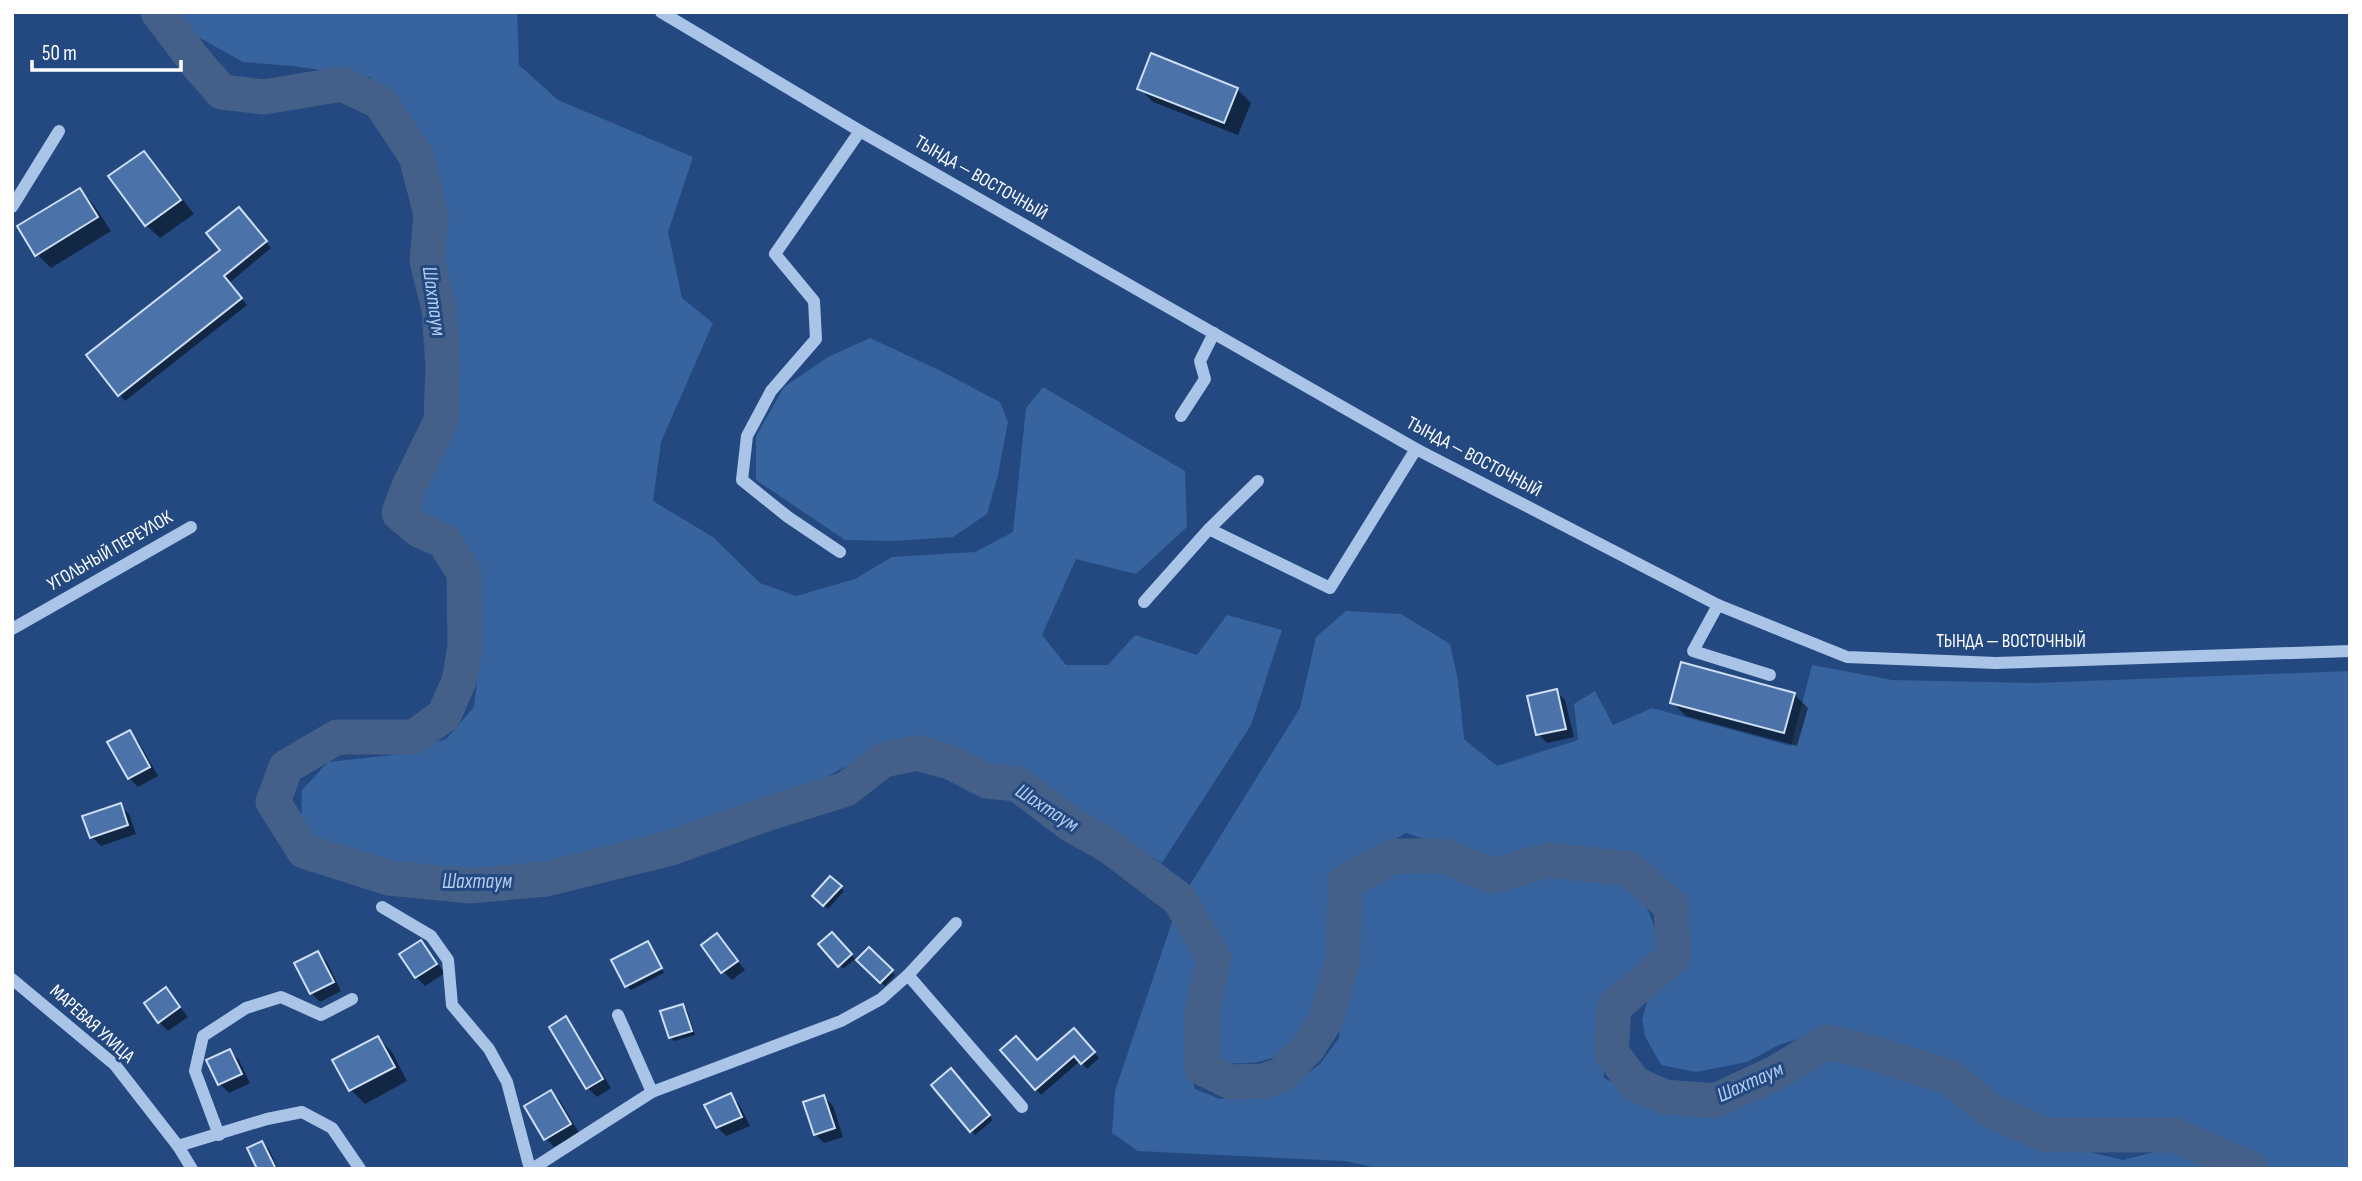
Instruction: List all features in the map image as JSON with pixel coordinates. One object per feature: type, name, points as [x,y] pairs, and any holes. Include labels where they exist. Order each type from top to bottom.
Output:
[{"type":"street","name":"ТЫНДА — ВОСТОЧНЫЙ","points":[[661,12],[860,131],[1416,449],[1718,605],[1847,657],[1996,663],[2350,651]]},
{"type":"street","points":[[12,206],[59,131]]},
{"type":"street","points":[[840,552],[788,517],[742,480],[747,436],[771,391],[816,339],[814,301],[775,254],[860,131]]},
{"type":"street","points":[[1181,416],[1205,379],[1200,361],[1214,333]]},
{"type":"street","points":[[1209,529],[1330,589],[1416,449]]},
{"type":"street","points":[[1144,602],[1209,529],[1258,481]]},
{"type":"street","name":"УГОЛЬНЫЙ ПЕРЕУЛОК","points":[[12,629],[191,527]]},
{"type":"street","points":[[1718,605],[1693,650],[1770,676]]},
{"type":"street","points":[[382,908],[431,936],[449,960],[452,1005],[489,1049],[507,1082],[531,1169],[652,1092],[841,1021],[881,999],[908,975],[956,923]]},
{"type":"street","points":[[908,975],[1022,1107]]},
{"type":"street","name":"МАРЕВАЯ УЛИЦА","points":[[12,979],[115,1065],[178,1146],[192,1169]]},
{"type":"street","points":[[219,1135],[195,1072],[203,1036],[246,1008],[281,997],[321,1015],[352,999]]},
{"type":"street","points":[[618,1015],[652,1092]]},
{"type":"street","points":[[178,1146],[267,1119],[302,1112],[332,1128],[360,1169]]},
{"type":"shaded area","points":[[172,12],[517,12],[519,65],[558,100],[693,157],[668,232],[682,298],[713,323],[661,442],[653,501],[713,537],[760,583],[796,596],[855,579],[892,557],[975,552],[1013,532],[1026,408],[1043,387],[1185,471],[1187,527],[1136,574],[1076,559],[1042,635],[1066,665],[1108,665],[1135,635],[1197,655],[1227,615],[1282,630],[1251,725],[1162,863],[1099,826],[1056,794],[1018,772],[913,744],[875,751],[811,785],[729,813],[601,851],[495,873],[394,865],[324,846],[301,828],[302,790],[328,762],[393,755],[446,739],[474,707],[480,654],[475,576],[448,527],[416,508],[456,410],[454,299],[441,260],[440,197],[411,129],[370,77],[243,62],[193,34]]},
{"type":"shaded area","points":[[870,338],[1000,402],[1008,422],[987,514],[953,537],[894,541],[845,540],[756,480],[756,436],[784,387],[828,357]]},
{"type":"shaded area","points":[[1346,611],[1401,614],[1450,644],[1458,680],[1464,739],[1497,766],[1578,740],[1574,704],[1595,691],[1613,725],[1652,708],[1791,746],[1812,665],[1892,680],[2034,683],[2350,671],[2350,1169],[2272,1169],[2220,1138],[2195,1127],[2161,1120],[2128,1127],[2063,1127],[2033,1117],[1992,1096],[1958,1068],[1891,1046],[1826,1030],[1779,1045],[1747,1062],[1696,1072],[1661,1065],[1645,1036],[1642,1020],[1650,992],[1673,976],[1684,950],[1682,930],[1672,893],[1647,869],[1605,854],[1550,850],[1513,857],[1481,858],[1406,833],[1364,855],[1342,873],[1337,887],[1321,985],[1316,1005],[1302,1037],[1293,1047],[1268,1059],[1249,1063],[1221,1062],[1213,1041],[1209,1016],[1223,952],[1188,888],[1300,708],[1316,637]]},
{"type":"shaded area","points":[[1438,863],[1461,877],[1492,883],[1551,869],[1599,873],[1632,882],[1649,912],[1656,935],[1656,946],[1648,967],[1616,989],[1608,1002],[1603,1034],[1604,1078],[1672,1112],[1699,1116],[1728,1106],[1797,1067],[1843,1058],[1944,1081],[1977,1113],[2027,1137],[2123,1160],[2174,1147],[2214,1169],[1383,1169],[1345,1161],[1138,1151],[1112,1133],[1115,1091],[1175,913],[1203,968],[1190,1022],[1188,1063],[1195,1089],[1220,1099],[1283,1091],[1320,1064],[1339,1038],[1352,938],[1352,901],[1371,878],[1405,865]]},
{"type":"building","points":[[1151,53],[1238,88],[1224,123],[1137,89]]},
{"type":"building","points":[[144,151],[181,200],[145,226],[108,176]]},
{"type":"building","points":[[80,188],[98,217],[35,256],[17,226]]},
{"type":"building","points":[[239,207],[267,241],[224,276],[242,298],[118,396],[86,355],[220,250],[206,233]]},
{"type":"building","points":[[1681,662],[1795,693],[1784,733],[1670,703]]},
{"type":"building","points":[[1557,689],[1566,729],[1536,735],[1527,696]]},
{"type":"building","points":[[130,730],[150,767],[128,779],[107,742]]},
{"type":"building","points":[[121,803],[128,825],[90,838],[82,816]]},
{"type":"building","points":[[830,876],[842,886],[823,906],[812,896]]},
{"type":"building","points":[[832,932],[852,954],[838,967],[818,944]]},
{"type":"building","points":[[717,933],[738,961],[721,973],[701,945]]},
{"type":"building","points":[[421,940],[437,964],[415,978],[399,954]]},
{"type":"building","points":[[648,941],[662,968],[625,987],[611,960]]},
{"type":"building","points":[[869,947],[893,970],[880,983],[856,960]]},
{"type":"building","points":[[318,951],[334,982],[310,994],[294,963]]},
{"type":"building","points":[[166,987],[180,1007],[158,1023],[144,1003]]},
{"type":"building","points":[[683,1004],[692,1031],[669,1038],[660,1011]]},
{"type":"building","points":[[566,1016],[603,1079],[586,1089],[549,1027]]},
{"type":"building","points":[[1074,1028],[1095,1052],[1081,1064],[1074,1056],[1035,1090],[1000,1050],[1016,1036],[1037,1060]]},
{"type":"building","points":[[378,1036],[395,1067],[349,1091],[332,1060]]},
{"type":"building","points":[[230,1049],[242,1074],[218,1085],[206,1060]]},
{"type":"building","points":[[951,1068],[990,1115],[970,1132],[931,1085]]},
{"type":"building","points":[[551,1090],[571,1124],[544,1140],[524,1106]]},
{"type":"building","points":[[731,1093],[742,1117],[716,1128],[704,1105]]},
{"type":"building","points":[[824,1095],[835,1128],[814,1135],[803,1102]]},
{"type":"building","points":[[262,1141],[276,1169],[257,1169],[247,1148]]},
{"type":"waterway","name":"Шахтаум","points":[[158,12],[222,92],[264,97],[342,84],[380,102],[416,156],[431,214],[427,261],[439,309],[443,366],[441,421],[409,486],[399,513],[419,530],[444,541],[464,573],[465,647],[459,681],[444,715],[414,737],[337,737],[286,767],[273,802],[304,851],[389,878],[470,886],[546,879],[671,848],[846,789],[883,760],[917,753],[950,762],[987,781],[1017,784],[1070,824],[1109,846],[1179,899],[1214,958],[1202,1011],[1202,1068],[1231,1082],[1264,1081],[1281,1075],[1307,1049],[1326,1020],[1343,960],[1345,882],[1394,856],[1444,856],[1492,876],[1549,860],[1629,869],[1671,906],[1673,957],[1614,1007],[1611,1052],[1635,1084],[1665,1097],[1715,1101],[1777,1072],[1827,1042],[1951,1077],[1989,1110],[2046,1135],[2174,1135],[2251,1169]]}]
